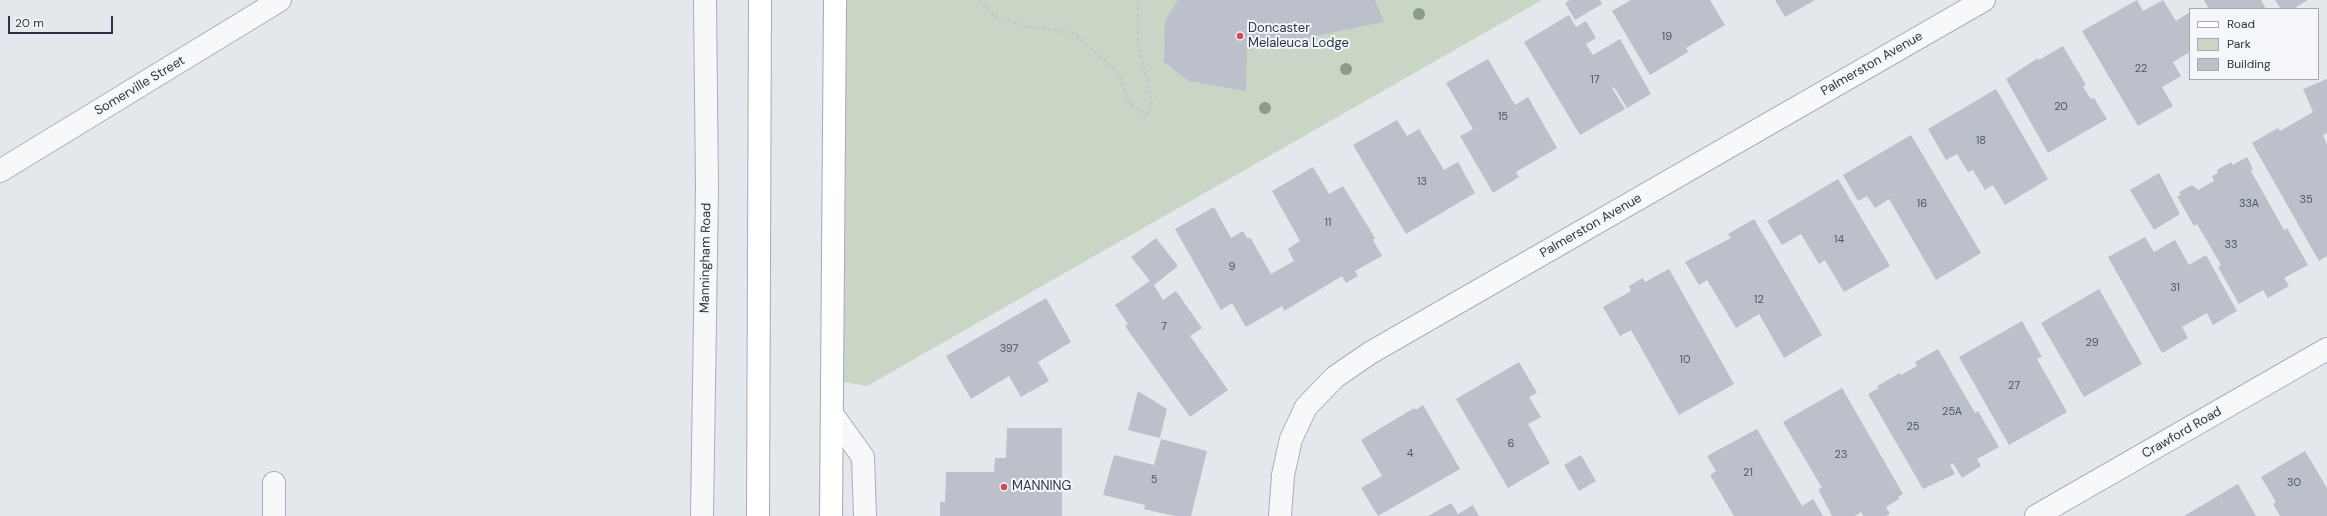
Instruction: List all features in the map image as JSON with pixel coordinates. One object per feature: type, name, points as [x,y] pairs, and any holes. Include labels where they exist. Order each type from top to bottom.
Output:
[{"type":"main road","points":[[758,516],[760,0]]},
{"type":"main road","points":[[831,516],[835,0]]},
{"type":"street","name":"Somerville Street","points":[[0,171],[280,0]]},
{"type":"street","name":"Manningham Road","points":[[702,516],[707,188],[705,0]]},
{"type":"street","name":"Palmerston Avenue","points":[[1280,516],[1283,475],[1291,439],[1306,407],[1335,377],[1370,353],[1984,0]]},
{"type":"street","name":"Crawford Road","points":[[2036,516],[2326,351]]},
{"type":"street","points":[[832,414],[863,457],[865,516]]},
{"type":"street","points":[[274,483],[274,516]]},
{"type":"path","points":[[979,0],[994,16],[1029,27],[1074,33],[1119,74],[1129,104],[1146,115],[1152,104],[1138,43],[1138,4],[1140,0]]},
{"type":"green space","points":[[832,0],[1542,0],[867,386],[832,380]]},
{"type":"building","name":"Doncaster Melaleuca Lodge","points":[[1178,0],[1375,0],[1384,22],[1247,50],[1246,91],[1189,81],[1164,62],[1165,21]]},
{"type":"building","points":[[1570,0],[1600,0],[1602,4],[1575,20],[1565,3]]},
{"type":"building","points":[[1631,0],[1710,0],[1725,25],[1686,48],[1688,52],[1650,75],[1612,11]]},
{"type":"building","points":[[1775,0],[1815,0],[1785,17]]},
{"type":"building","points":[[2137,0],[2143,11],[2163,0],[2176,21],[2189,13],[2189,53],[2173,62],[2181,76],[2162,87],[2173,106],[2138,126],[2082,31]]},
{"type":"building","points":[[2204,0],[2261,0],[2265,8],[2208,8]]},
{"type":"building","points":[[2275,0],[2308,0],[2295,8],[2280,8]]},
{"type":"building","points":[[1569,15],[1576,27],[1586,21],[1596,38],[1586,44],[1593,55],[1620,39],[1651,94],[1627,108],[1614,87],[1612,88],[1625,109],[1580,135],[1524,42]]},
{"type":"building","points":[[2063,46],[2086,85],[2083,87],[2091,99],[2094,98],[2107,119],[2048,153],[2006,79],[2038,58],[2039,60]]},
{"type":"building","points":[[1488,59],[1515,105],[1528,97],[1557,148],[1516,172],[1519,177],[1493,193],[1460,136],[1473,129],[1446,83]]},
{"type":"building","points":[[2327,79],[2327,133],[2323,135],[2327,145],[2327,256],[2319,261],[2252,143],[2278,128],[2280,131],[2313,112],[2303,89]]},
{"type":"building","points":[[1996,89],[2048,179],[2005,205],[1993,185],[1985,190],[1973,170],[1968,172],[1957,154],[1946,160],[1928,129]]},
{"type":"building","points":[[1397,120],[1407,136],[1419,129],[1444,170],[1458,162],[1475,193],[1406,234],[1353,145]]},
{"type":"building","points":[[1911,135],[1981,253],[1936,280],[1889,199],[1875,208],[1867,196],[1858,201],[1843,175]]},
{"type":"building","points":[[2247,157],[2253,169],[2251,171],[2284,230],[2287,228],[2308,265],[2284,278],[2289,286],[2268,298],[2263,290],[2239,304],[2218,267],[2221,265],[2197,224],[2194,226],[2177,196],[2181,195],[2179,192],[2192,185],[2198,190],[2214,181],[2212,176],[2218,173],[2217,170],[2231,162],[2233,165]]},
{"type":"building","points":[[1313,167],[1329,194],[1343,186],[1375,238],[1373,240],[1382,256],[1355,271],[1358,276],[1346,283],[1342,276],[1284,311],[1282,306],[1246,327],[1232,303],[1221,310],[1175,229],[1214,207],[1231,238],[1243,231],[1248,239],[1250,237],[1271,274],[1294,261],[1288,249],[1300,241],[1272,191]]},
{"type":"building","points":[[2159,173],[2180,214],[2154,230],[2130,190]]},
{"type":"building","points":[[1838,179],[1890,266],[1844,292],[1825,260],[1819,264],[1801,234],[1782,245],[1767,221]]},
{"type":"building","points":[[1754,219],[1822,335],[1784,358],[1759,314],[1736,328],[1707,280],[1699,285],[1685,262],[1731,238],[1728,234]]},
{"type":"building","points":[[2145,237],[2154,252],[2175,240],[2189,265],[2206,255],[2237,311],[2213,325],[2207,313],[2182,327],[2188,338],[2162,353],[2108,257]]},
{"type":"building","points":[[1156,238],[1178,266],[1154,285],[1163,300],[1176,291],[1202,328],[1190,336],[1228,390],[1190,417],[1125,326],[1128,324],[1115,305],[1150,281],[1131,257]]},
{"type":"building","points":[[1669,269],[1734,384],[1679,415],[1631,330],[1620,336],[1603,307],[1631,291],[1629,286],[1643,278],[1645,282]]},
{"type":"building","points":[[2099,289],[2142,364],[2084,397],[2041,323]]},
{"type":"building","points":[[1046,298],[1071,342],[1038,362],[1049,381],[1021,397],[1009,376],[971,399],[946,356]]},
{"type":"building","points":[[2022,321],[2042,357],[2037,359],[2067,412],[2009,445],[1959,357]]},
{"type":"building","points":[[1938,349],[1975,413],[1978,411],[1999,447],[1977,459],[1981,466],[1962,478],[1953,463],[1950,465],[1955,474],[1923,489],[1868,394],[1879,388],[1877,386],[1900,373],[1901,375],[1917,366],[1915,362]]},
{"type":"building","points":[[1519,362],[1537,393],[1529,397],[1541,417],[1528,424],[1550,463],[1508,488],[1456,399]]},
{"type":"building","points":[[1842,388],[1903,494],[1898,497],[1899,499],[1886,507],[1890,514],[1886,516],[1863,516],[1861,512],[1855,516],[1832,516],[1818,489],[1822,488],[1783,422]]},
{"type":"building","points":[[1138,391],[1167,409],[1160,438],[1128,430]]},
{"type":"building","points":[[1423,405],[1460,469],[1378,516],[1361,488],[1382,476],[1361,440],[1414,408],[1416,410]]},
{"type":"building","name":"MANNING","points":[[1007,428],[1062,428],[1062,516],[940,516],[940,502],[945,502],[946,472],[994,472],[995,458],[1006,458]]},
{"type":"building","points":[[1757,429],[1802,506],[1813,499],[1823,516],[1734,516],[1710,475],[1716,471],[1707,456]]},
{"type":"building","points":[[1161,439],[1207,451],[1191,516],[1174,516],[1144,509],[1145,505],[1103,495],[1114,455],[1154,465]]},
{"type":"building","points":[[2305,451],[2327,488],[2327,516],[2280,516],[2273,504],[2276,502],[2261,477]]},
{"type":"building","points":[[1581,455],[1596,481],[1579,491],[1564,465]]},
{"type":"building","points":[[2238,484],[2256,516],[2184,516]]},
{"type":"building","points":[[1451,503],[1458,514],[1473,505],[1479,516],[1428,516]]},
{"type":"place","name":"Doncaster Melaleuca Lodge","points":[[1240,36]]},
{"type":"place","name":"MANNING","points":[[1004,487]]}]
